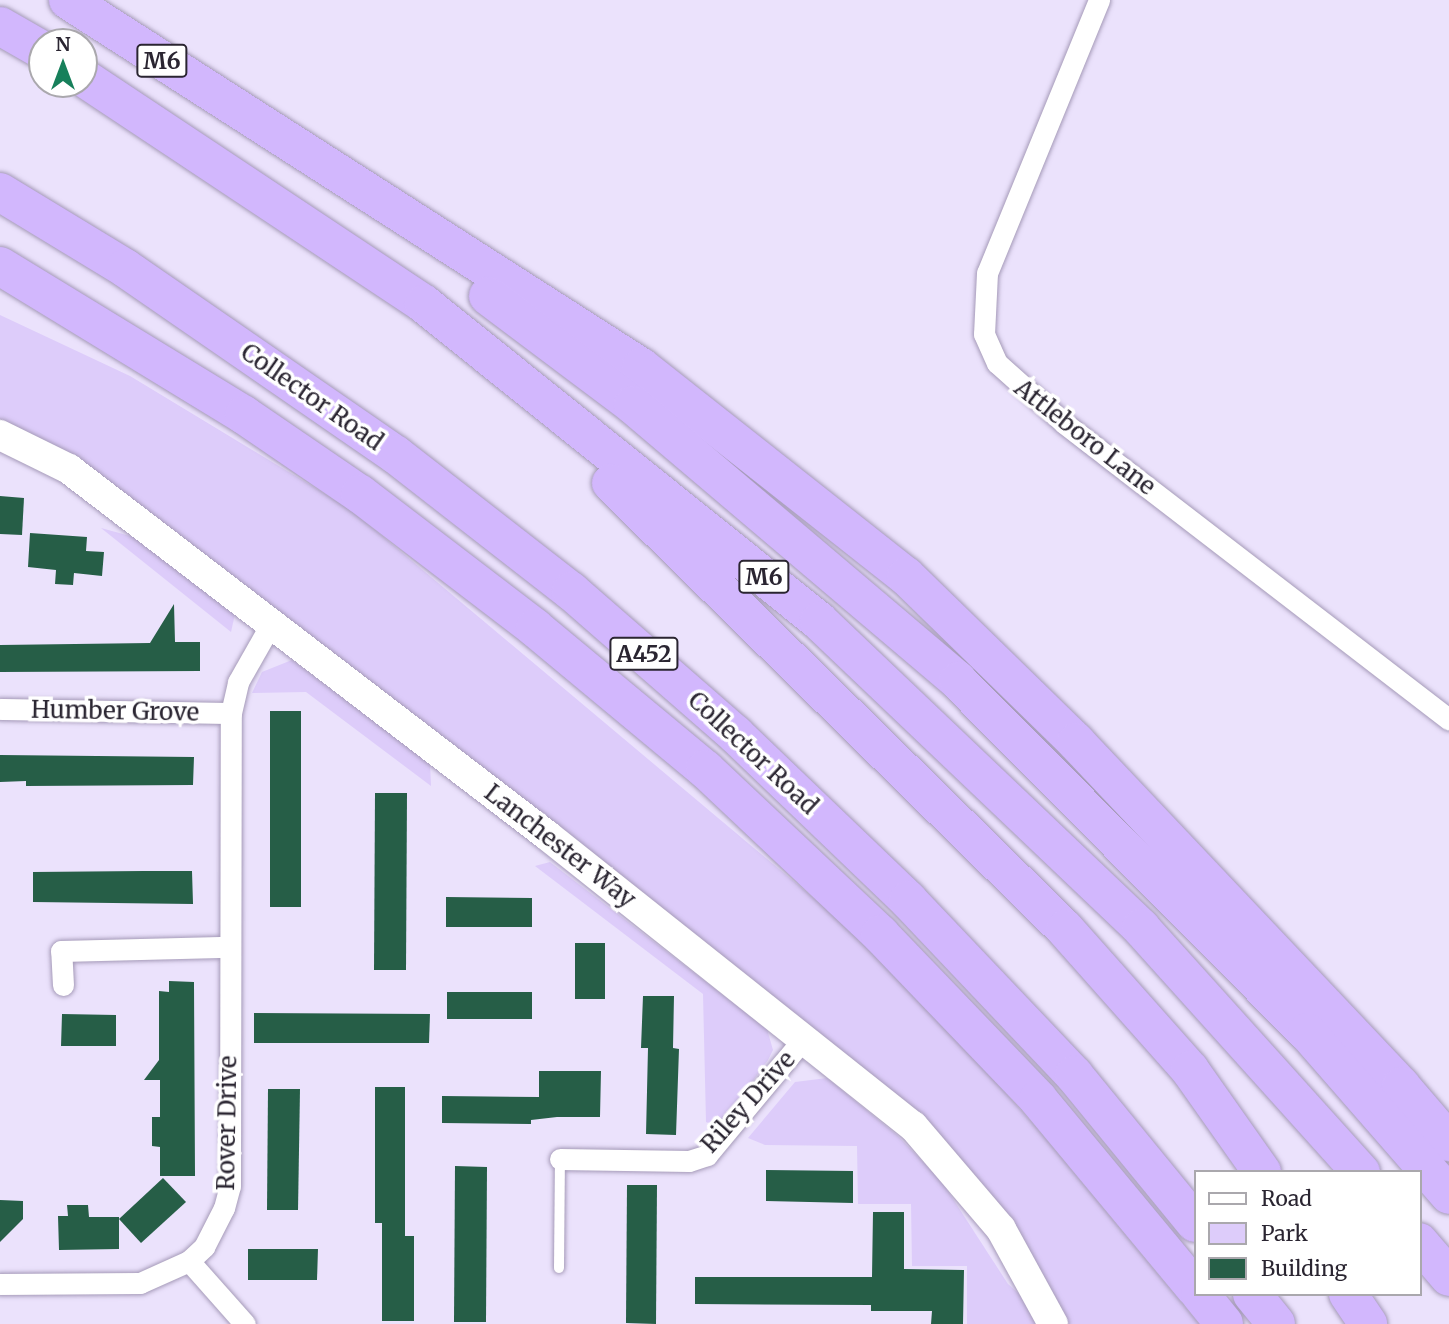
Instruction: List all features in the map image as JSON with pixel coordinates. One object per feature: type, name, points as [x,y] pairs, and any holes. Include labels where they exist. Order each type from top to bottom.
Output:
[{"type":"highway","name":"M6","points":[[68,0],[257,122],[633,405],[958,681],[1307,1032],[1449,1195]]},
{"type":"highway","points":[[0,26],[28,42]]},
{"type":"highway","name":"M6","points":[[98,87],[424,304],[819,621],[1141,928],[1359,1170]]},
{"type":"highway","points":[[257,122],[641,366],[906,576],[1076,742],[1401,1086],[1449,1142]]},
{"type":"highway","name":"Collector Road","points":[[0,192],[125,268],[396,455],[591,609],[735,734],[908,900],[1074,1075],[1194,1222]]},
{"type":"highway","name":"Collector Road","points":[[0,266],[244,415],[382,510],[535,628],[705,769],[880,934],[1038,1099],[1194,1287]]},
{"type":"highway","points":[[424,304],[769,634],[1065,929],[1190,1070],[1261,1170]]},
{"type":"highway","points":[[1421,1244],[1449,1277]]},
{"type":"highway","points":[[1202,1296],[1224,1324]]},
{"type":"highway","points":[[1254,1296],[1276,1324]]},
{"type":"highway","points":[[1349,1296],[1368,1324]]},
{"type":"street","name":"Attleboro Lane","points":[[1099,0],[986,274],[984,334],[996,363],[1015,384],[1449,720]]},
{"type":"street","points":[[0,285],[244,415]]},
{"type":"street","name":"Lanchester Way","points":[[0,435],[69,469],[805,1037],[913,1126],[959,1176],[1000,1229],[1054,1324]]},
{"type":"street","name":"Rover Drive","points":[[0,1284],[140,1283],[189,1261],[204,1247],[230,1186],[231,713],[239,682],[271,624]]},
{"type":"street","name":"Humber Grove","points":[[0,709],[231,713]]},
{"type":"street","points":[[63,985],[61,951],[230,947]]},
{"type":"street","name":"Riley Drive","points":[[561,1159],[689,1161],[708,1155],[805,1037]]},
{"type":"street","points":[[189,1261],[245,1324]]},
{"type":"lane","points":[[559,1268],[561,1159]]},
{"type":"green space","points":[[0,315],[130,376],[350,509],[885,958],[1035,1126],[1199,1324],[1069,1324],[1024,1247],[962,1164],[176,532],[77,461],[0,419]]},
{"type":"green space","points":[[101,528],[141,539],[235,614],[231,632]]},
{"type":"green space","points":[[292,660],[430,763],[431,786],[306,692],[252,693],[262,672]]},
{"type":"green space","points":[[550,862],[767,1029],[773,1050],[719,1127],[706,1122],[703,994],[535,866]]},
{"type":"green space","points":[[827,1078],[898,1136],[942,1182],[1008,1284],[1028,1302],[1037,1324],[967,1324],[967,1266],[912,1266],[911,1204],[858,1204],[857,1146],[765,1145],[748,1138],[795,1082]]},
{"type":"building","points":[[0,496],[24,498],[22,535],[0,534]]},
{"type":"building","points":[[30,533],[87,537],[86,551],[104,552],[102,576],[74,573],[73,585],[55,584],[56,570],[28,567]]},
{"type":"building","points":[[174,604],[175,642],[200,642],[200,671],[0,672],[0,645],[150,643]]},
{"type":"building","points":[[270,711],[301,711],[301,907],[270,907]]},
{"type":"building","points":[[0,755],[194,757],[193,785],[26,786],[26,781],[0,782]]},
{"type":"building","points":[[375,793],[407,793],[406,970],[374,970]]},
{"type":"building","points":[[192,871],[193,904],[33,902],[33,872]]},
{"type":"building","points":[[446,897],[532,898],[532,927],[446,927]]},
{"type":"building","points":[[575,943],[605,943],[605,999],[575,999]]},
{"type":"building","points":[[169,981],[194,982],[195,1176],[160,1176],[160,1147],[152,1146],[152,1117],[160,1117],[160,1080],[144,1080],[159,1060],[159,991],[169,992]]},
{"type":"building","points":[[447,992],[532,992],[532,1019],[447,1019]]},
{"type":"building","points":[[643,996],[674,996],[673,1048],[679,1049],[676,1135],[646,1134],[648,1048],[641,1048]]},
{"type":"building","points":[[254,1013],[430,1014],[429,1043],[254,1043]]},
{"type":"building","points":[[62,1014],[116,1015],[116,1046],[61,1046]]},
{"type":"building","points":[[539,1071],[601,1071],[600,1117],[557,1117],[531,1120],[531,1124],[442,1123],[442,1096],[539,1097]]},
{"type":"building","points":[[375,1087],[405,1087],[405,1236],[414,1236],[414,1321],[382,1321],[382,1223],[375,1223]]},
{"type":"building","points":[[268,1089],[300,1089],[298,1210],[267,1210]]},
{"type":"building","points":[[455,1166],[487,1167],[486,1322],[454,1322]]},
{"type":"building","points":[[766,1170],[853,1171],[853,1203],[766,1201]]},
{"type":"building","points":[[163,1178],[186,1202],[141,1243],[119,1219]]},
{"type":"building","points":[[627,1185],[657,1185],[656,1324],[626,1323]]},
{"type":"building","points":[[0,1200],[23,1201],[23,1219],[0,1242]]},
{"type":"building","points":[[67,1205],[88,1205],[89,1217],[119,1217],[119,1249],[59,1250],[58,1216],[68,1216]]},
{"type":"building","points":[[873,1212],[904,1212],[904,1269],[964,1270],[963,1324],[931,1324],[932,1311],[871,1311],[871,1305],[695,1304],[695,1277],[872,1277]]},
{"type":"building","points":[[248,1249],[318,1249],[317,1280],[248,1280]]}]
